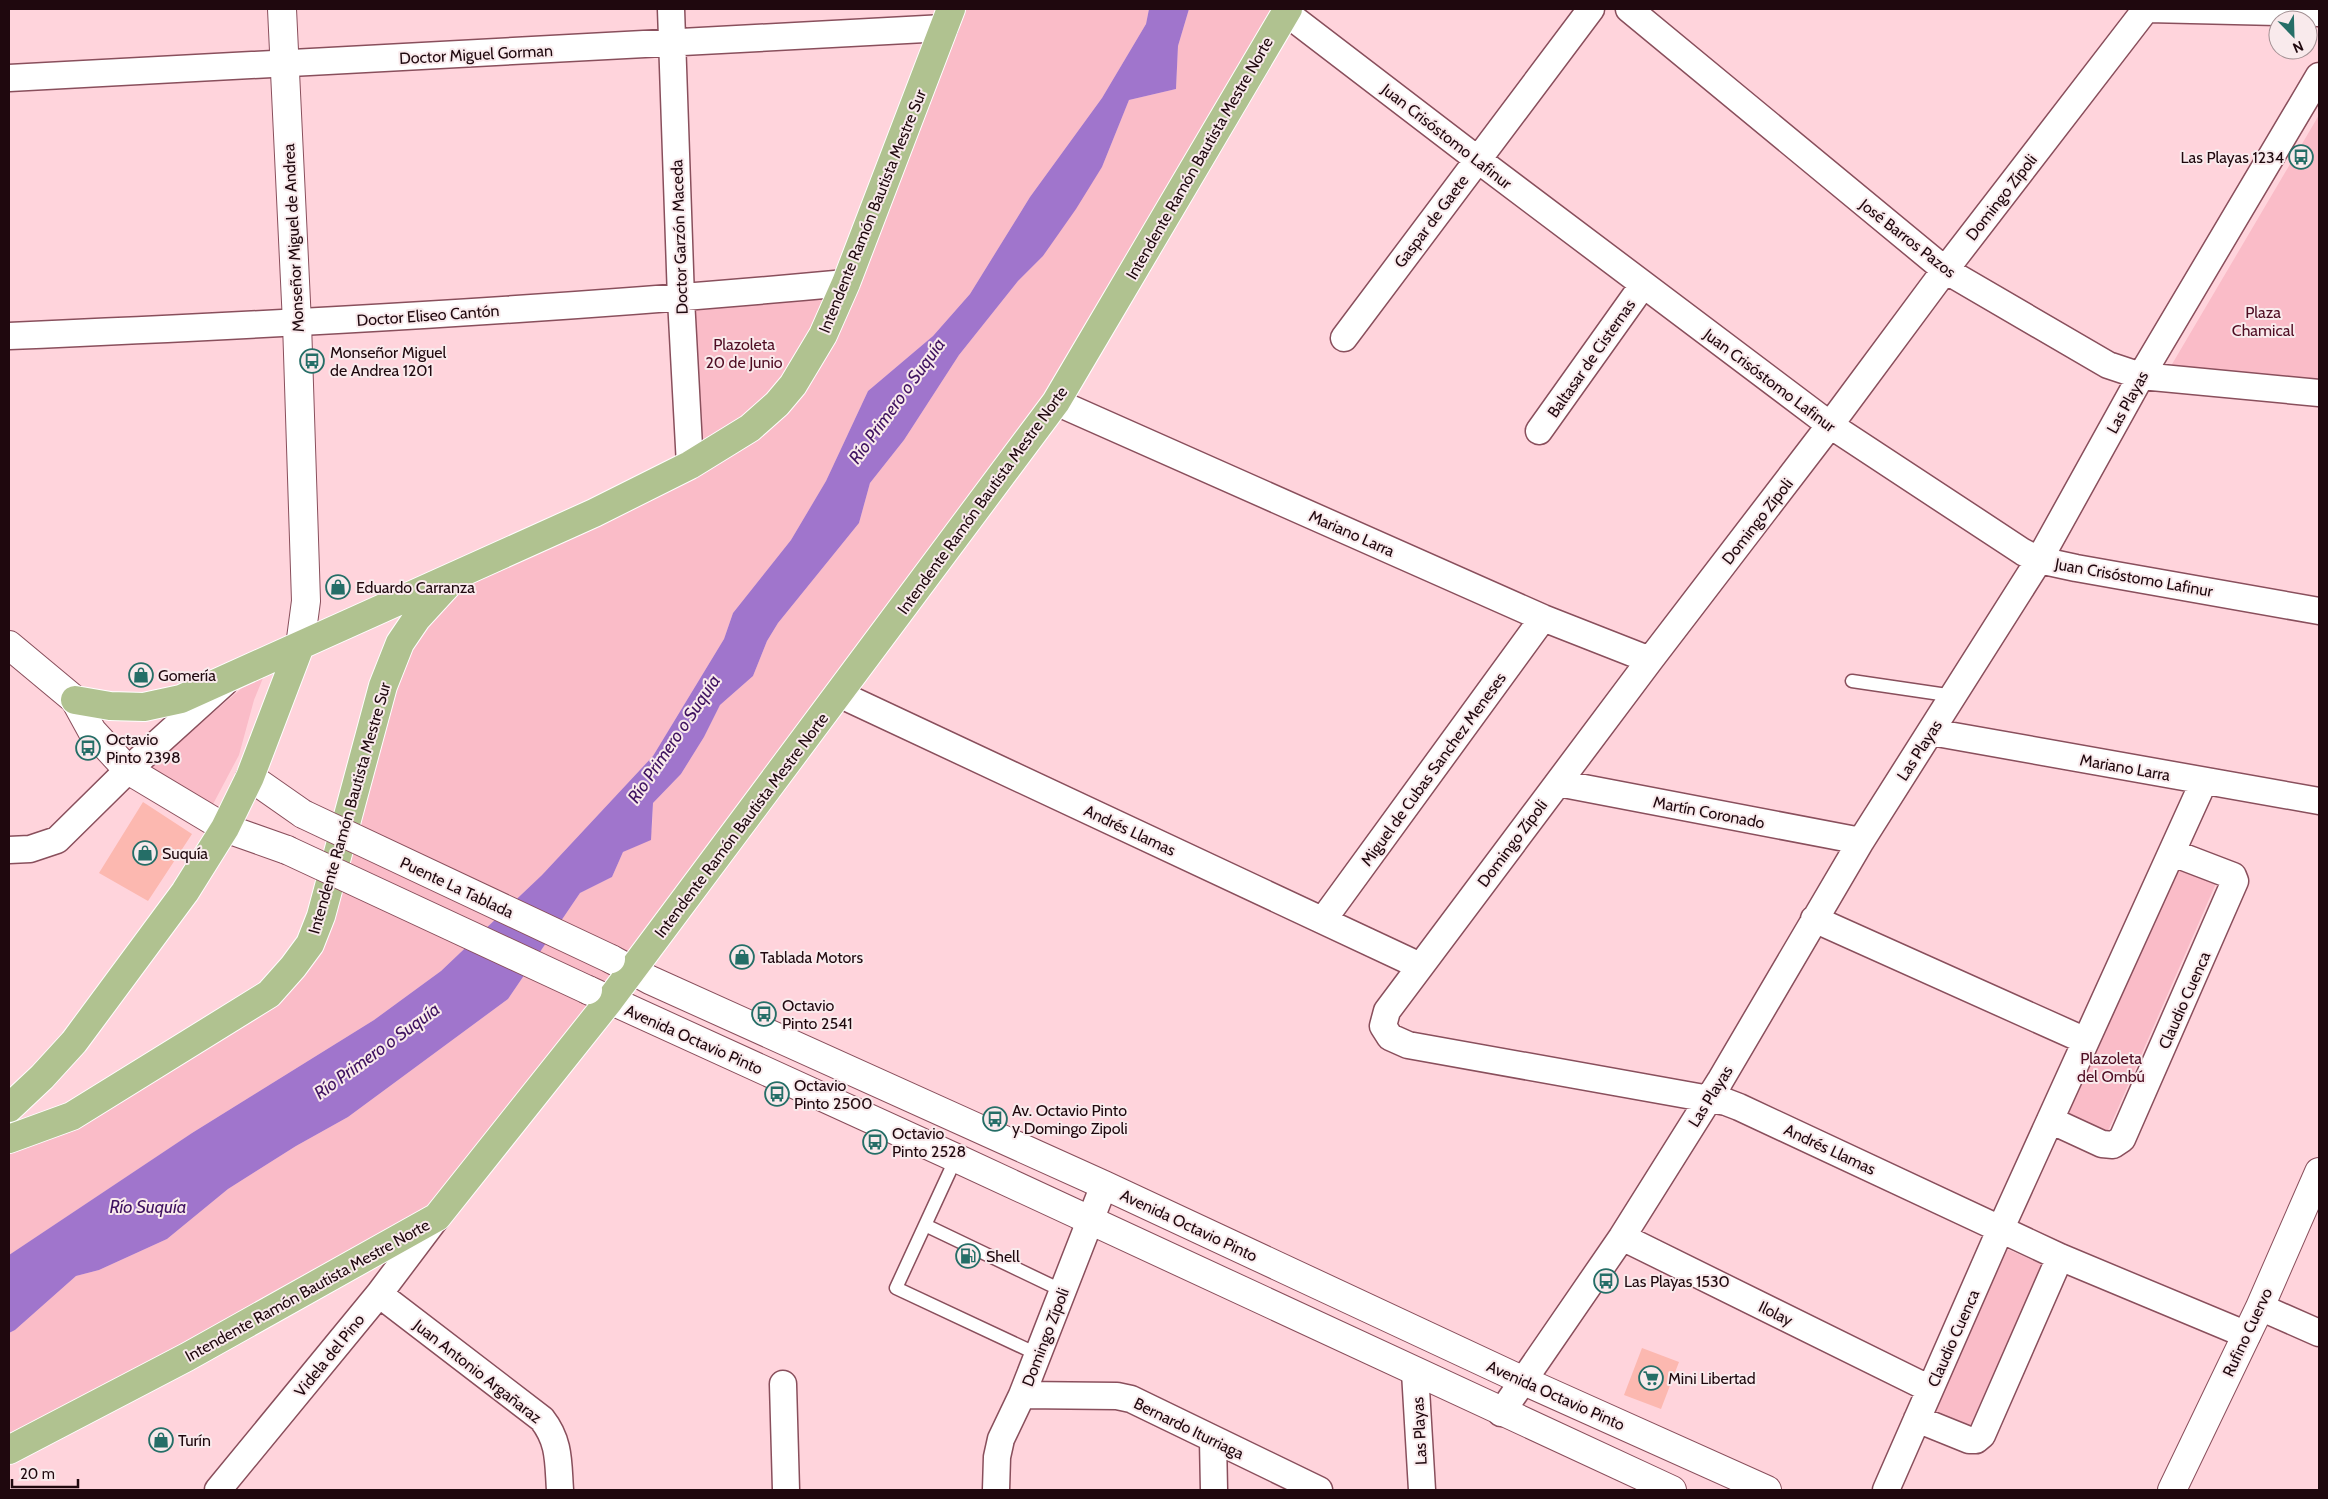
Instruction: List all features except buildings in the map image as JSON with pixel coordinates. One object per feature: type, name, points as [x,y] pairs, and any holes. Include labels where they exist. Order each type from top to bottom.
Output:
[{"type":"main road","name":"Monseñor Miguel de Andrea","points":[[282,9],[297,323],[306,611],[300,646]]},
{"type":"main road","name":"Intendente Ramón Bautista Mestre Norte","points":[[9,1450],[187,1357],[437,1217],[621,965],[839,694],[1056,402],[1287,10]]},
{"type":"main road","name":"Intendente Ramón Bautista Mestre Sur","points":[[75,700],[110,706],[144,707],[180,698],[594,513],[690,465],[750,428],[777,404],[793,385],[823,335],[846,283],[947,19]]},
{"type":"main road","name":"Intendente Ramón Bautista Mestre Sur","points":[[9,1139],[46,1128],[72,1116],[269,994],[293,967],[310,944],[321,916],[383,686],[400,643],[420,614],[460,572]]},
{"type":"main road","points":[[9,645],[75,700],[92,731],[128,770],[225,828],[287,850],[599,995]]},
{"type":"main road","points":[[9,1108],[42,1077],[74,1042],[185,892],[225,828],[250,777],[300,646]]},
{"type":"main road","name":"Puente La Tablada","points":[[250,777],[303,814],[621,965]]},
{"type":"main road","name":"Avenida Octavio Pinto","points":[[621,965],[1104,1185],[1524,1381],[1768,1490]]},
{"type":"main road","name":"Avenida Octavio Pinto","points":[[599,995],[956,1158],[1501,1413],[1672,1490]]},
{"type":"main road","name":"Rufino Cuervo","points":[[2172,1490],[2260,1307],[2319,1172]]},
{"type":"street","name":"Doctor Garzón Maceda","points":[[671,9],[681,299],[690,465]]},
{"type":"street","name":"Gaspar de Gaete","points":[[1344,338],[1591,9]]},
{"type":"street","name":"José Barros Pazos","points":[[1629,9],[1945,270],[2108,365],[2141,376],[2319,393]]},
{"type":"street","name":"Domingo Zípoli","points":[[1390,1037],[1383,1026],[1387,1011],[1420,966],[1650,660],[1830,426],[1945,270],[2147,9]]},
{"type":"street","points":[[2147,9],[2319,13]]},
{"type":"street","name":"Juan Crisóstomo Lafinur","points":[[1287,10],[1477,160],[1830,426],[2008,543],[2039,560],[2076,568],[2319,610]]},
{"type":"street","name":"Doctor Miguel Gorman","points":[[9,78],[285,65],[672,43],[947,19]]},
{"type":"street","name":"Las Playas","points":[[1501,1413],[1622,1237],[1708,1099],[1861,842],[2039,560],[2141,376],[2319,76]]},
{"type":"street","name":"Doctor Eliseo Cantón","points":[[9,336],[297,323],[681,299],[846,283]]},
{"type":"street","name":"Baltasar de Cisternas","points":[[1539,431],[1643,285]]},
{"type":"street","name":"Mariano Larra","points":[[1056,402],[1543,618],[1650,660]]},
{"type":"street","name":"Miguel de Cubas Sanchez Meneses","points":[[1323,920],[1543,618]]},
{"type":"street","points":[[9,850],[30,849],[57,840],[128,770],[234,673]]},
{"type":"street","name":"Andrés Llamas","points":[[839,694],[1420,966]]},
{"type":"street","name":"Mariano Larra","points":[[1931,732],[2319,801]]},
{"type":"street","name":"Claudio Cuenca","points":[[1886,1490],[2001,1228],[2173,853],[2204,781]]},
{"type":"street","name":"Martín Coronado","points":[[1558,783],[1861,842]]},
{"type":"street","name":"Claudio Cuenca","points":[[2050,1120],[2102,1144],[2113,1145],[2122,1139],[2236,881],[2234,876],[2173,853]]},
{"type":"street","points":[[1814,919],[2086,1041]]},
{"type":"street","name":"Andrés Llamas","points":[[1390,1037],[1408,1045],[1708,1099],[1739,1107],[2060,1257],[2247,1334]]},
{"type":"street","name":"Domingo Zípoli","points":[[996,1490],[997,1457],[1001,1439],[1022,1395],[1104,1185]]},
{"type":"street","name":"Videla del Pino","points":[[218,1490],[379,1294],[437,1217]]},
{"type":"street","name":"Ilolay","points":[[1622,1237],[1930,1389]]},
{"type":"street","points":[[1918,1419],[1969,1440],[1976,1440],[1982,1435],[2060,1257]]},
{"type":"street","name":"Juan Antonio Argañaraz","points":[[379,1294],[542,1418],[552,1432],[556,1444],[560,1490]]},
{"type":"street","points":[[2260,1307],[2319,1333]]},
{"type":"street","name":"Las Playas","points":[[1415,1372],[1422,1490]]},
{"type":"street","points":[[782,1384],[786,1490]]},
{"type":"street","name":"Bernardo Iturriaga","points":[[1022,1395],[1117,1396],[1131,1399],[1320,1490]]},
{"type":"street","points":[[1213,1440],[1214,1490]]},
{"type":"lane","points":[[1852,681],[1954,696]]},
{"type":"lane","points":[[956,1158],[896,1288],[1037,1354]]},
{"type":"lane","points":[[925,1225],[1063,1291]]},
{"type":"green space","points":[[951,9],[1149,9],[1146,24],[1102,98],[1030,197],[970,294],[933,336],[868,391],[826,481],[791,540],[733,613],[724,639],[653,756],[542,875],[441,971],[374,1020],[192,1133],[9,1255],[9,1139],[293,967],[383,686],[460,572],[594,513],[793,385]]},
{"type":"green space","points":[[1189,9],[1288,9],[1056,402],[437,1217],[9,1450],[9,1333],[15,1330],[76,1276],[99,1270],[167,1239],[228,1189],[296,1146],[348,1117],[508,999],[580,893],[612,877],[623,852],[647,839],[652,830],[653,803],[681,774],[704,737],[720,705],[753,676],[767,641],[778,623],[859,523],[870,483],[904,440],[959,355],[1018,281],[1043,256],[1102,167],[1129,100],[1176,89],[1178,46]]},
{"type":"green space","name":"Plaza Chamical","points":[[2319,115],[2319,382],[2168,371]]},
{"type":"green space","name":"Plazoleta 20 de Junio","points":[[831,298],[784,380],[749,415],[699,449],[694,308]]},
{"type":"green space","points":[[263,678],[254,700],[239,755],[211,808],[147,769],[242,688]]},
{"type":"green space","name":"Plazoleta del Ombú","points":[[2174,863],[2217,881],[2108,1131],[2066,1113]]},
{"type":"green space","points":[[2002,1247],[2046,1266],[1974,1429],[1930,1410]]},
{"type":"water","name":"Río Suquía","points":[[1149,9],[1189,9],[1178,46],[1176,89],[1129,100],[1102,167],[1076,209],[1043,256],[1018,281],[959,355],[904,440],[870,483],[859,523],[778,623],[767,641],[753,676],[720,705],[704,737],[681,774],[653,803],[651,840],[623,852],[612,877],[580,893],[508,999],[348,1117],[296,1146],[228,1189],[167,1239],[99,1270],[76,1276],[15,1330],[9,1333],[9,1255],[192,1133],[374,1020],[441,971],[542,875],[653,756],[724,639],[733,613],[791,540],[826,481],[868,391],[933,336],[970,294],[1030,197],[1102,98],[1146,24]]},
{"type":"place","name":"Las Playas 1234","points":[[2301,157]]},
{"type":"place","name":"Monseñor Miguel de Andrea 1201","points":[[312,361]]},
{"type":"place","name":"Eduardo Carranza","points":[[338,587]]},
{"type":"place","name":"Gomería","points":[[141,675]]},
{"type":"place","name":"Octavio Pinto 2398","points":[[88,748]]},
{"type":"place","name":"Suquía","points":[[145,853]]},
{"type":"place","name":"Tablada Motors","points":[[742,957]]},
{"type":"place","name":"Octavio Pinto 2541","points":[[764,1014]]},
{"type":"place","name":"Octavio Pinto 2500","points":[[777,1094]]},
{"type":"place","name":"Av. Octavio Pinto y Domingo Zipoli","points":[[995,1119]]},
{"type":"place","name":"Octavio Pinto 2528","points":[[875,1142]]},
{"type":"place","name":"Shell","points":[[968,1256]]},
{"type":"place","name":"Las Playas 1530","points":[[1606,1281]]},
{"type":"place","name":"Mini Libertad","points":[[1651,1378]]},
{"type":"place","name":"Turín","points":[[161,1440]]},
{"type":"water label","name":"Río Primero o Suquía","points":[[897,401]]},
{"type":"water label","name":"Río Primero o Suquía","points":[[674,739]]},
{"type":"water label","name":"Río Primero o Suquía","points":[[377,1051]]}]
